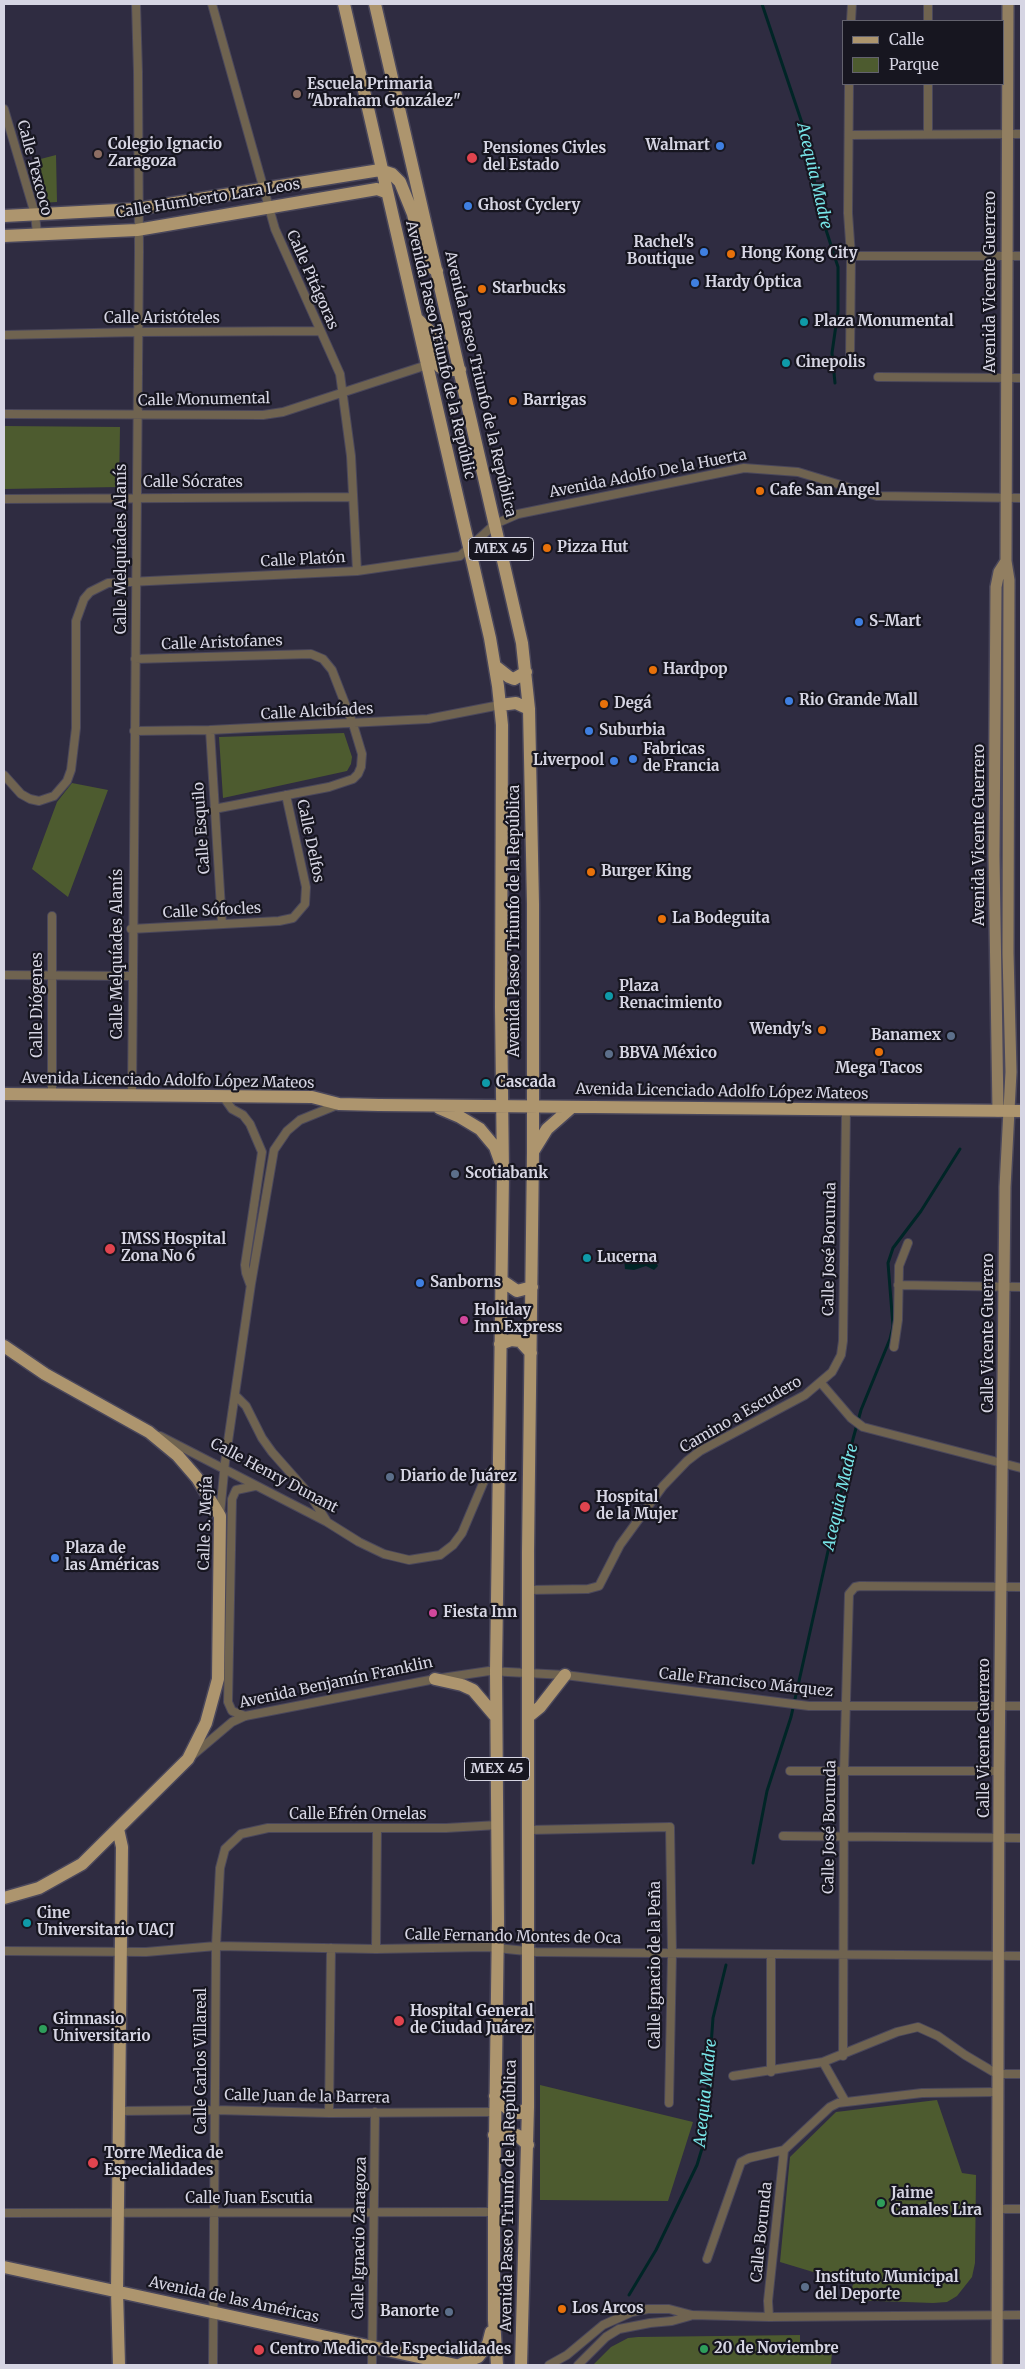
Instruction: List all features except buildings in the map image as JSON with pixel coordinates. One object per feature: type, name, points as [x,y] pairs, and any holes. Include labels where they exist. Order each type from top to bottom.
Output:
[{"type":"main road","name":"Avenida Paseo Triunfo de la Repúblic","points":[[344,4],[385,192],[417,319],[469,549],[495,666],[500,705]]},
{"type":"main road","name":"Avenida Paseo Triunfo de la República","points":[[375,4],[495,524],[526,672],[529,709],[533,904],[533,1152],[528,1590],[528,2145],[521,2365]]},
{"type":"main road","name":"Avenida Vicente Guerrero","points":[[1008,4],[1005,256],[1006,560],[999,572],[996,586],[994,866],[1010,1111]]},
{"type":"main road","name":"Calle Humberto Lara Leos","points":[[4,216],[137,209],[380,170]]},
{"type":"main road","points":[[380,170],[392,174],[400,182],[413,214],[423,256],[428,265],[438,272]]},
{"type":"main road","name":"Calle Humberto Lara Leos","points":[[4,236],[137,230],[377,188],[385,192]]},
{"type":"main road","points":[[392,217],[394,209],[400,203],[406,204],[413,214]]},
{"type":"main road","points":[[417,319],[429,330],[437,363],[440,367],[448,370],[460,370]]},
{"type":"main road","points":[[495,666],[514,679],[526,672]]},
{"type":"main road","points":[[500,705],[516,703],[529,709]]},
{"type":"main road","name":"Avenida Paseo Triunfo de la República","points":[[497,2365],[494,2320],[494,2112],[498,1825],[496,1671],[503,1174],[501,1007],[503,792],[500,705]]},
{"type":"main road","name":"Avenida Licenciado Adolfo López Mateos","points":[[4,1094],[312,1097],[339,1104],[1010,1111]]},
{"type":"main road","points":[[432,1105],[460,1117],[480,1129],[495,1147],[503,1174]]},
{"type":"main road","points":[[533,1152],[538,1141],[551,1124],[572,1107]]},
{"type":"main road","name":"Calle Vicente Guerrero","points":[[996,2365],[997,2074],[1000,1956],[999,1771],[1005,1187],[1010,1111]]},
{"type":"main road","points":[[502,1280],[517,1291],[532,1287]]},
{"type":"main road","points":[[500,1344],[511,1340],[520,1341],[531,1353]]},
{"type":"main road","name":"Calle Henry Dunant","points":[[4,1346],[45,1374],[149,1432]]},
{"type":"main road","points":[[149,1432],[178,1456],[198,1478],[220,1516]]},
{"type":"main road","name":"Calle S. Mejía","points":[[188,1759],[206,1723],[218,1679],[220,1516]]},
{"type":"main road","points":[[529,1716],[540,1707],[565,1674]]},
{"type":"main road","points":[[435,1679],[462,1685],[474,1690],[496,1717]]},
{"type":"main road","name":"Avenida Benjamín Franklin","points":[[4,1898],[39,1888],[60,1878],[82,1864],[188,1759]]},
{"type":"main road","points":[[118,1830],[122,1847],[117,2291],[118,2365]]},
{"type":"main road","points":[[495,2096],[512,2113],[521,2113],[528,2107]]},
{"type":"main road","points":[[494,2135],[517,2135],[528,2145]]},
{"type":"main road","name":"Avenida de las Américas","points":[[4,2267],[458,2365]]},
{"type":"main road","points":[[458,2365],[478,2357],[486,2348],[494,2320]]},
{"type":"street","name":"Calle Melquíades Alanís","points":[[132,1095],[131,976],[138,332],[138,72],[136,4]]},
{"type":"street","name":"Calle Pitágoras","points":[[212,4],[274,229],[340,374],[344,392],[351,456],[357,571]]},
{"type":"street","points":[[851,20],[852,4]]},
{"type":"street","points":[[928,4],[928,20]]},
{"type":"street","points":[[849,85],[850,359]]},
{"type":"street","points":[[928,85],[928,134]]},
{"type":"street","name":"Calle Texcoco","points":[[4,109],[35,214],[37,234]]},
{"type":"street","points":[[849,135],[1021,134]]},
{"type":"street","points":[[851,256],[1021,256]]},
{"type":"street","name":"Calle Aristóteles","points":[[4,335],[320,331]]},
{"type":"street","name":"Calle Monumental","points":[[4,414],[263,415],[283,412],[427,364]]},
{"type":"street","points":[[878,377],[1021,378]]},
{"type":"street","name":"Avenida Adolfo De la Huerta","points":[[469,549],[478,538],[495,524],[518,514],[640,491],[733,469],[756,467],[811,474],[852,490],[877,496],[1021,498]]},
{"type":"street","name":"Calle Sócrates","points":[[4,499],[352,497]]},
{"type":"street","name":"Calle Platón","points":[[4,776],[10,784],[30,800],[46,799],[61,790],[71,770],[75,747],[77,714],[74,640],[78,611],[84,599],[97,588],[108,583],[136,580],[357,571],[460,556],[469,549]]},
{"type":"street","name":"Calle Aristofanes","points":[[135,659],[311,654]]},
{"type":"street","name":"Calle Delfos","points":[[214,809],[346,782],[358,774],[361,768],[362,754],[353,724],[328,664],[317,655],[311,654]]},
{"type":"street","name":"Calle Alcibíades","points":[[134,731],[353,724],[447,717],[500,705]]},
{"type":"street","name":"Calle Esquilo","points":[[210,730],[222,924]]},
{"type":"street","name":"Calle Delfos","points":[[286,795],[306,886],[305,904],[293,918]]},
{"type":"street","name":"Calle Diógenes","points":[[52,916],[52,1095]]},
{"type":"street","name":"Calle Sófocles","points":[[132,929],[279,921],[293,918]]},
{"type":"street","points":[[4,974],[131,976]]},
{"type":"street","name":"Calle S. Mejía","points":[[222,1095],[232,1109],[243,1115],[250,1124],[262,1152],[246,1265],[246,1273],[251,1284]]},
{"type":"street","name":"Calle S. Mejía","points":[[220,1516],[224,1469],[251,1284],[274,1150],[287,1131],[300,1120],[339,1104]]},
{"type":"street","name":"Calle José Borunda","points":[[821,1383],[832,1372],[841,1355],[843,1341],[846,1109]]},
{"type":"street","points":[[894,1347],[898,1320],[898,1285],[901,1260],[908,1243]]},
{"type":"street","points":[[898,1285],[1021,1287]]},
{"type":"street","points":[[821,1383],[851,1418],[863,1427],[1021,1468]]},
{"type":"street","name":"Camino a Escudero","points":[[528,1590],[588,1589],[599,1586],[620,1545],[663,1486],[687,1461],[700,1451],[805,1395],[821,1383]]},
{"type":"street","points":[[236,1396],[246,1406],[272,1452],[310,1495],[327,1522]]},
{"type":"street","name":"Calle Henry Dunant","points":[[149,1432],[170,1440],[327,1522],[365,1545],[396,1557],[419,1559],[440,1555],[453,1545],[462,1533],[485,1478],[499,1466]]},
{"type":"street","points":[[245,1716],[232,1711],[228,1702],[232,1499],[236,1490],[242,1487],[259,1487]]},
{"type":"street","name":"Calle José Borunda","points":[[843,2056],[844,1771],[847,1707],[848,1599],[851,1590],[860,1586],[1001,1586]]},
{"type":"street","points":[[1001,1586],[1021,1587]]},
{"type":"street","name":"Avenida Benjamín Franklin","points":[[188,1759],[226,1727],[245,1716],[435,1679],[496,1671],[529,1672]]},
{"type":"street","name":"Calle Francisco Márquez","points":[[529,1672],[565,1674],[809,1706],[1021,1706]]},
{"type":"street","points":[[790,1771],[999,1771]]},
{"type":"street","name":"Calle Efrén Ornelas","points":[[225,1849],[236,1837],[253,1830],[446,1828],[498,1825]]},
{"type":"street","name":"Calle Ignacio de la Peña","points":[[529,1830],[670,1827],[672,1954],[669,2102]]},
{"type":"street","points":[[376,1949],[377,1829]]},
{"type":"street","points":[[783,1836],[1021,1838]]},
{"type":"street","name":"Calle Carlos Villareal","points":[[213,2365],[216,2213],[216,1946],[220,1868],[225,1849]]},
{"type":"street","name":"Calle Fernando Montes de Oca","points":[[4,1951],[120,1952],[216,1946],[376,1949],[497,1948],[528,1952],[672,1954],[1021,1956]]},
{"type":"street","points":[[329,2113],[331,1948]]},
{"type":"street","points":[[771,1955],[771,2072]]},
{"type":"street","points":[[733,2076],[771,2072],[823,2062],[843,2056],[897,2032],[918,2026],[938,2036],[965,2056],[997,2074],[1021,2074]]},
{"type":"street","points":[[823,2062],[845,2101]]},
{"type":"street","points":[[707,2260],[741,2162],[784,2150],[830,2107],[845,2101],[922,2093],[997,2092]]},
{"type":"street","name":"Calle Juan de la Barrera","points":[[119,2112],[215,2110],[329,2113],[494,2112]]},
{"type":"street","name":"Calle Ignacio Zaragoza","points":[[372,2365],[374,2112]]},
{"type":"street","name":"Calle Borunda","points":[[769,2317],[768,2301],[784,2150]]},
{"type":"street","points":[[997,2209],[1021,2209]]},
{"type":"street","name":"Calle Juan Escutia","points":[[4,2213],[494,2212]]},
{"type":"street","points":[[549,2365],[567,2356],[603,2325],[632,2312],[669,2309],[692,2315],[769,2317],[1021,2315]]},
{"type":"street","points":[[578,2365],[595,2347],[619,2329],[672,2321],[692,2315]]},
{"type":"green space","points":[[56,155],[57,202],[40,203],[29,162]]},
{"type":"green space","points":[[4,426],[120,427],[119,487],[4,489]]},
{"type":"green space","points":[[344,733],[352,757],[347,771],[223,798],[219,737]]},
{"type":"green space","points":[[72,783],[108,790],[68,897],[32,869],[57,802]]},
{"type":"green space","points":[[540,2085],[693,2122],[668,2201],[540,2200]]},
{"type":"green space","name":"Jaime Canales Lira","points":[[937,2100],[962,2173],[976,2175],[975,2263],[972,2277],[957,2296],[947,2302],[933,2303],[849,2300],[853,2284],[780,2262],[790,2157],[836,2112]]},
{"type":"green space","name":"20 de Noviembre","points":[[800,2335],[800,2350],[832,2351],[831,2365],[593,2365],[611,2347],[628,2338]]},
{"type":"shaded area","points":[[634,1256],[640,1261],[654,1258],[658,1266],[654,1270],[646,1266],[634,1270],[625,1269],[624,1259]]},
{"type":"waterway","name":"Acequia Madre","points":[[762,4],[803,126],[812,162],[817,202],[838,267],[838,311],[832,353],[835,383]]},
{"type":"waterway","name":"Acequia Madre","points":[[753,1863],[767,1791],[791,1717],[853,1439],[861,1410],[890,1339],[893,1326],[888,1263],[893,1248],[921,1211],[960,1149]]},
{"type":"waterway","name":"Acequia Madre","points":[[629,2295],[656,2250],[697,2165],[704,2142],[713,2018],[726,1965]]},
{"type":"place","name":"Escuela Primaria \"Abraham González\"","points":[[297,94]]},
{"type":"place","name":"Walmart","points":[[720,146]]},
{"type":"place","name":"Colegio Ignacio Zaragoza","points":[[98,154]]},
{"type":"place","name":"Pensiones Civles del Estado","points":[[472,158]]},
{"type":"place","name":"Ghost Cyclery","points":[[468,206]]},
{"type":"place","name":"Rachel's Boutique","points":[[704,252]]},
{"type":"place","name":"Hong Kong City","points":[[731,254]]},
{"type":"place","name":"Hardy Óptica","points":[[695,283]]},
{"type":"place","name":"Starbucks","points":[[482,289]]},
{"type":"place","name":"Plaza Monumental","points":[[804,322]]},
{"type":"place","name":"Cinepolis","points":[[786,363]]},
{"type":"place","name":"Barrigas","points":[[513,401]]},
{"type":"place","name":"Cafe San Angel","points":[[760,491]]},
{"type":"place","name":"Pizza Hut","points":[[547,548]]},
{"type":"place","name":"S-Mart","points":[[859,622]]},
{"type":"place","name":"Hardpop","points":[[653,670]]},
{"type":"place","name":"Rio Grande Mall","points":[[789,701]]},
{"type":"place","name":"Degá","points":[[604,704]]},
{"type":"place","name":"Suburbia","points":[[589,731]]},
{"type":"place","name":"Fabricas de Francia","points":[[633,759]]},
{"type":"place","name":"Liverpool","points":[[614,761]]},
{"type":"place","name":"Burger King","points":[[591,872]]},
{"type":"place","name":"La Bodeguita","points":[[662,919]]},
{"type":"place","name":"Plaza Renacimiento","points":[[609,996]]},
{"type":"place","name":"Wendy's","points":[[822,1030]]},
{"type":"place","name":"Banamex","points":[[951,1036]]},
{"type":"place","name":"Mega Tacos","points":[[879,1052]]},
{"type":"place","name":"BBVA México","points":[[609,1054]]},
{"type":"place","name":"Cascada","points":[[486,1083]]},
{"type":"place","name":"Scotiabank","points":[[455,1174]]},
{"type":"place","name":"IMSS Hospital Zona No 6","points":[[110,1249]]},
{"type":"place","name":"Lucerna","points":[[587,1258]]},
{"type":"place","name":"Sanborns","points":[[420,1283]]},
{"type":"place","name":"Holiday Inn Express","points":[[464,1320]]},
{"type":"place","name":"Diario de Juárez","points":[[390,1477]]},
{"type":"place","name":"Hospital de la Mujer","points":[[585,1507]]},
{"type":"place","name":"Plaza de las Américas","points":[[55,1558]]},
{"type":"place","name":"Fiesta Inn","points":[[433,1613]]},
{"type":"place","name":"Cine Universitario UACJ","points":[[27,1923]]},
{"type":"place","name":"Hospital General de Ciudad Juárez","points":[[399,2021]]},
{"type":"place","name":"Gimnasio Universitario","points":[[43,2029]]},
{"type":"place","name":"Torre Medica de Especialidades","points":[[93,2163]]},
{"type":"place","name":"Jaime Canales Lira","points":[[881,2203]]},
{"type":"place","name":"Instituto Municipal del Deporte","points":[[805,2287]]},
{"type":"place","name":"Los Arcos","points":[[562,2309]]},
{"type":"place","name":"Banorte","points":[[449,2312]]},
{"type":"place","name":"20 de Noviembre","points":[[704,2349]]},
{"type":"place","name":"Centro Medico de Especialidades","points":[[259,2350]]}]
